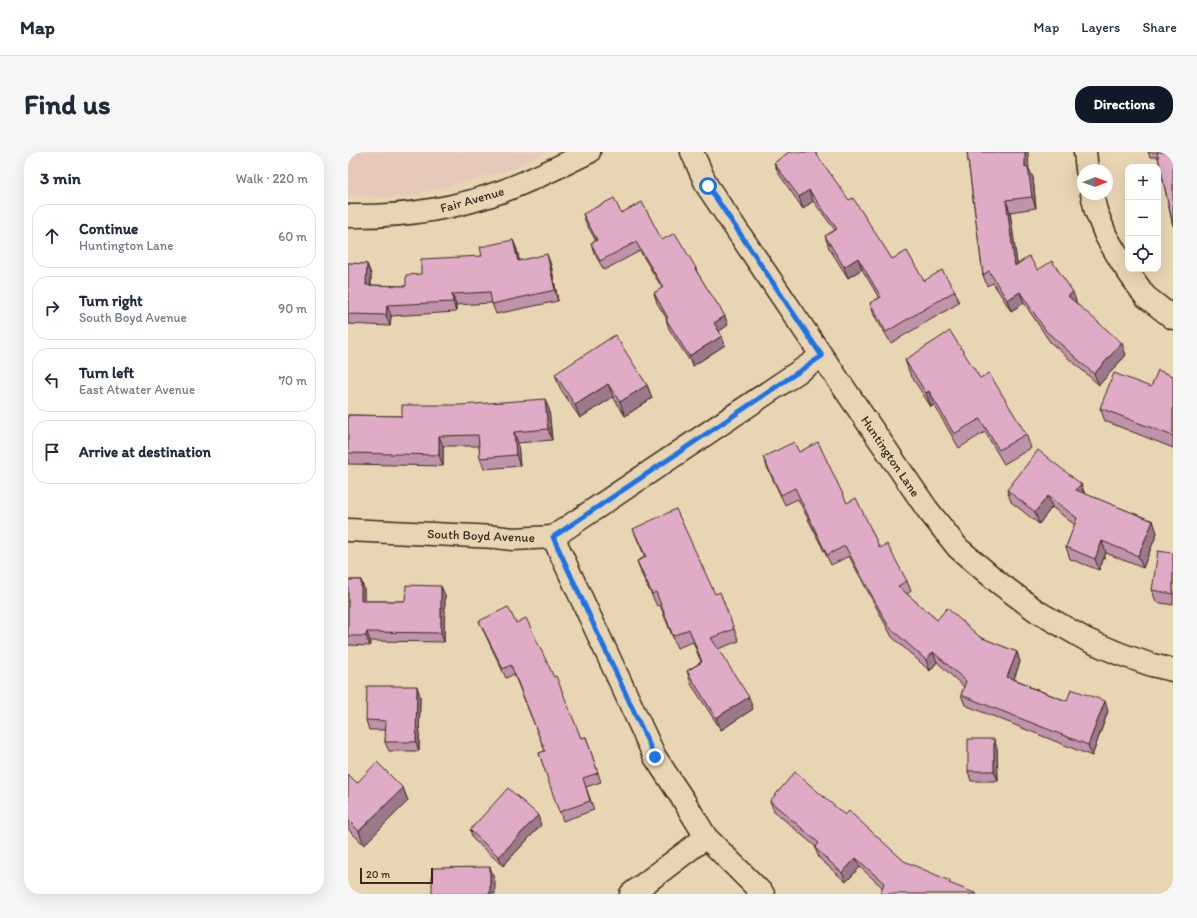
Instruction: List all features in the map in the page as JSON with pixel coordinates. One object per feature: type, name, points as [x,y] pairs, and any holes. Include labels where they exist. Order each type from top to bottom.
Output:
[{"type":"street","name":"Fair Avenue","points":[[348,216],[395,215],[466,202],[503,191],[589,152]]},
{"type":"street","name":"Huntington Lane","points":[[692,152],[708,186],[822,356],[927,509],[958,548],[999,584],[1038,612],[1081,636],[1120,654],[1152,665],[1173,670]]},
{"type":"street","points":[[1085,152],[1086,164]]},
{"type":"street","points":[[1093,200],[1106,236],[1122,263],[1145,296],[1173,318]]},
{"type":"street","name":"South Boyd Avenue","points":[[348,530],[513,539],[553,537],[822,356]]},
{"type":"street","points":[[553,537],[655,757],[706,837],[763,894]]},
{"type":"street","points":[[631,894],[706,837]]},
{"type":"shaded area","points":[[348,152],[546,152],[510,170],[401,198],[348,195]]},
{"type":"building","points":[[789,152],[815,152],[849,200],[853,198],[892,259],[907,251],[924,281],[942,270],[955,291],[886,332],[870,303],[881,297],[858,258],[844,267],[825,236],[837,229],[809,190],[799,197],[774,163]]},
{"type":"building","points":[[967,152],[1025,152],[1025,167],[1028,167],[1032,197],[1006,200],[1015,266],[1029,256],[1038,270],[1052,261],[1073,292],[1068,296],[1122,343],[1094,374],[1046,331],[1020,292],[1007,300],[989,271],[983,275]]},
{"type":"building","points":[[1157,152],[1173,152],[1173,225],[1161,170],[1161,164],[1160,164]]},
{"type":"building","points":[[614,198],[621,213],[642,202],[662,240],[675,233],[696,268],[695,269],[725,316],[714,323],[722,336],[689,356],[666,319],[668,318],[654,293],[663,287],[636,242],[600,261],[591,243],[597,240],[583,214]]},
{"type":"building","points":[[513,240],[518,261],[547,254],[555,290],[492,304],[490,292],[452,294],[453,302],[387,305],[386,315],[348,314],[348,263],[367,264],[366,285],[406,286],[406,275],[421,274],[421,259],[482,256],[480,247]]},
{"type":"building","points":[[950,331],[980,378],[989,373],[1026,434],[999,450],[980,419],[954,434],[929,391],[926,393],[905,360]]},
{"type":"building","points":[[615,335],[647,385],[620,402],[608,384],[575,405],[555,374]]},
{"type":"building","points":[[1158,370],[1173,376],[1173,436],[1100,408],[1114,373],[1151,387]]},
{"type":"building","points":[[545,399],[548,429],[514,432],[516,455],[480,458],[478,435],[439,436],[439,455],[348,453],[348,415],[402,416],[402,405],[460,405]]},
{"type":"building","points":[[794,442],[799,452],[818,442],[847,503],[856,498],[880,548],[887,544],[907,581],[898,586],[937,620],[947,608],[980,637],[1017,652],[1007,677],[1067,701],[1071,689],[1105,701],[1088,745],[961,695],[966,681],[933,652],[926,660],[889,627],[845,546],[827,555],[795,488],[781,495],[763,457]]},
{"type":"building","points":[[1038,450],[1081,484],[1076,490],[1153,521],[1138,556],[1102,541],[1095,559],[1066,547],[1077,518],[1048,496],[1035,512],[1007,490]]},
{"type":"building","points":[[676,509],[715,594],[720,592],[734,629],[711,638],[749,697],[716,718],[687,671],[702,662],[689,629],[673,636],[656,592],[652,594],[637,561],[646,557],[633,529]]},
{"type":"building","points":[[1158,551],[1173,553],[1173,594],[1152,590]]},
{"type":"building","points":[[348,580],[361,580],[361,601],[405,601],[406,585],[441,586],[441,633],[367,632],[366,636],[348,636]]},
{"type":"building","points":[[508,607],[516,623],[526,618],[554,677],[556,676],[581,738],[586,737],[598,773],[583,778],[590,801],[559,812],[539,753],[545,751],[511,665],[503,669],[479,621]]},
{"type":"building","points":[[367,686],[417,686],[416,742],[385,742],[386,721],[366,720]]},
{"type":"building","points":[[968,739],[994,739],[994,771],[968,771]]},
{"type":"building","points":[[377,762],[403,788],[359,831],[348,820],[348,774],[357,783]]},
{"type":"building","points":[[795,772],[845,815],[849,811],[904,861],[950,881],[949,883],[977,894],[880,894],[884,883],[856,858],[842,873],[815,848],[819,843],[770,801]]},
{"type":"building","points":[[508,788],[538,815],[499,857],[470,830]]},
{"type":"building","points":[[490,867],[490,894],[432,894],[432,868]]},
{"type":"route","points":[[655,757],[553,537],[822,356],[708,186]]}]
